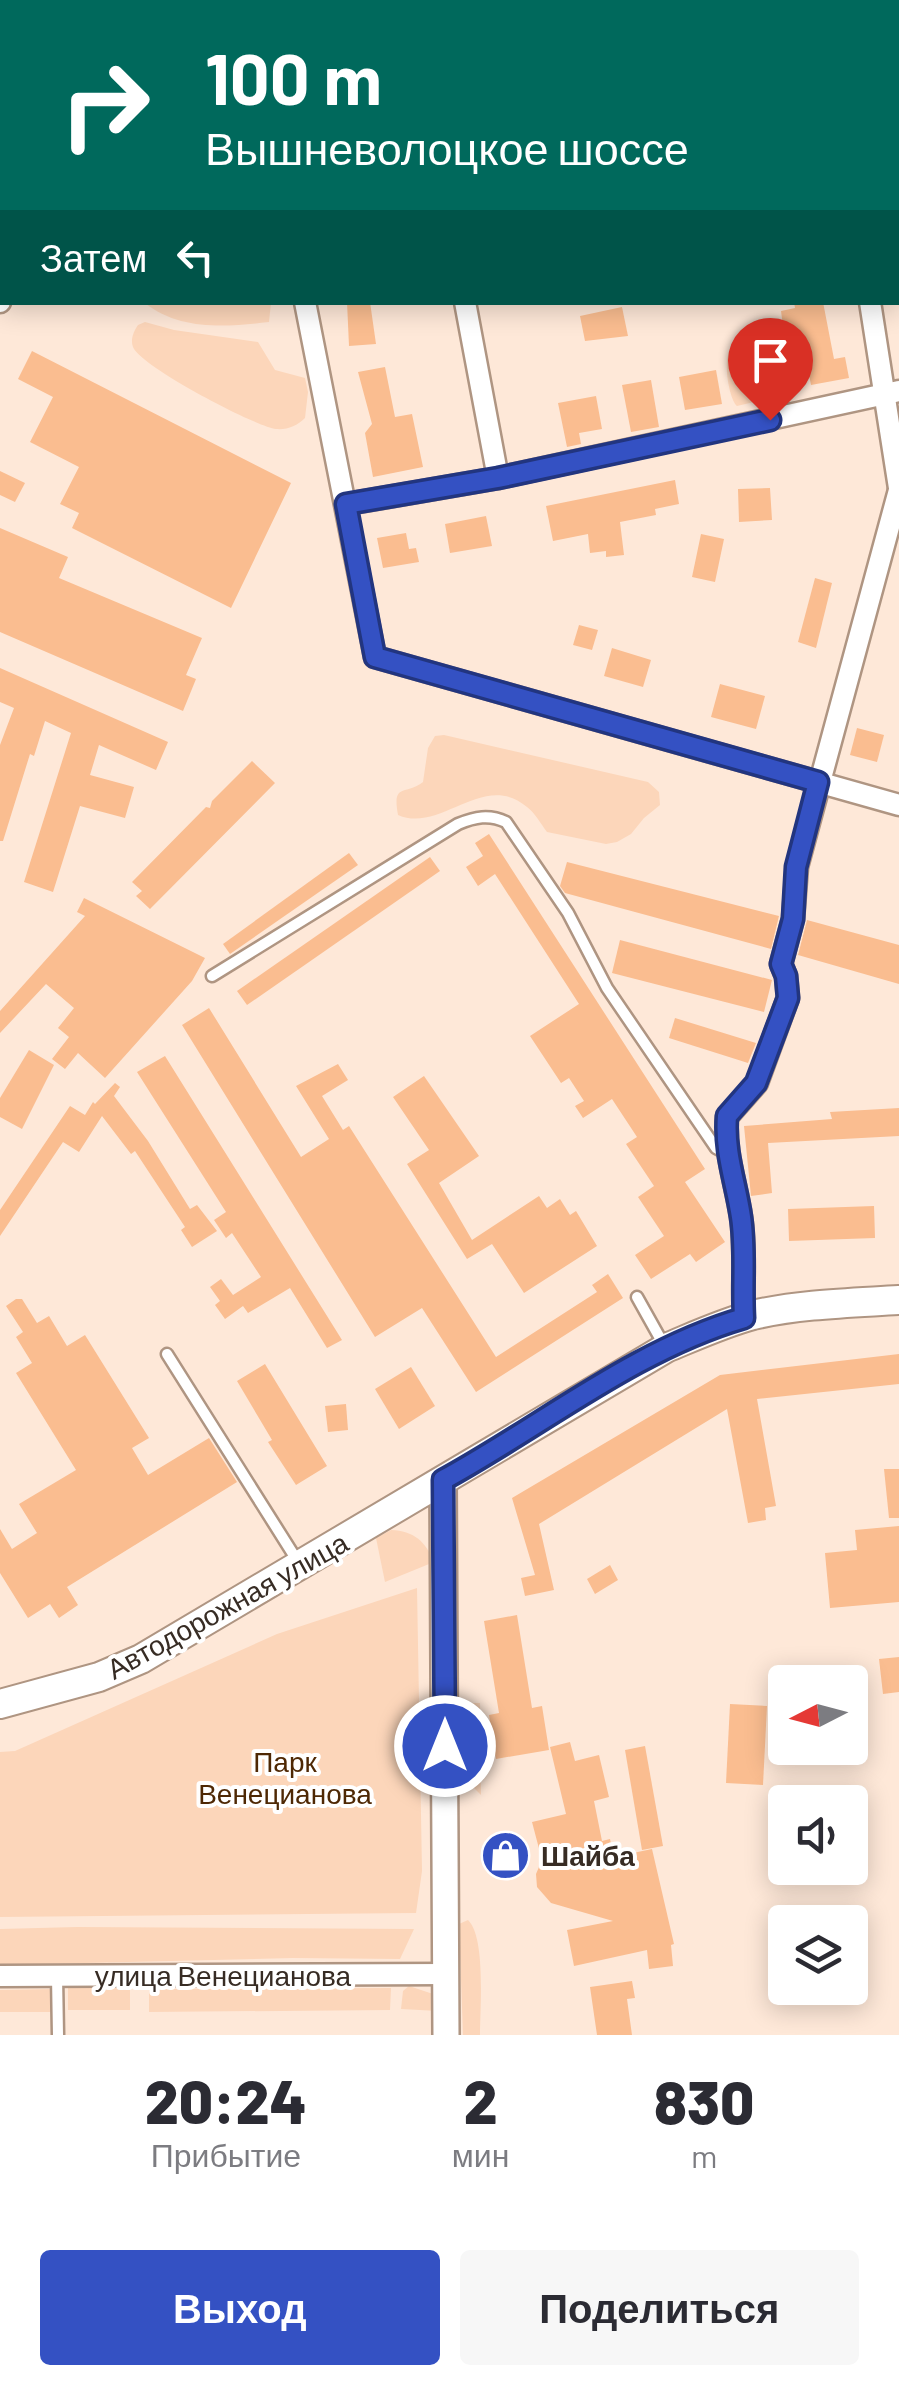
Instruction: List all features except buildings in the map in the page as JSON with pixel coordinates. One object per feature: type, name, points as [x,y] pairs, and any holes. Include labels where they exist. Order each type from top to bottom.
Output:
[{"type":"main road","name":"Автодорожная улица","points":[[0,1704],[83,1682],[141,1660],[666,1348],[744,1318],[817,1305],[899,1300]]},
{"type":"street","points":[[306,305],[375,657],[899,806]]},
{"type":"street","points":[[466,305],[498,478]]},
{"type":"street","points":[[744,1318],[744,1241],[728,1155],[727,1116],[756,1083],[788,998],[781,964],[793,919],[796,867],[898,498],[892,393],[871,305]]},
{"type":"street","points":[[346,504],[498,478],[892,393]]},
{"type":"street","points":[[443,1480],[446,2035]]},
{"type":"street","name":"улица Венецианова","points":[[0,1976],[446,1974]]},
{"type":"lane","points":[[212,976],[458,824],[471,818],[495,817],[506,822],[568,913],[607,988],[716,1148],[728,1155]]},
{"type":"lane","points":[[637,1296],[666,1348]]},
{"type":"lane","points":[[168,1354],[300,1566]]},
{"type":"lane","points":[[56,1974],[58,2035]]},
{"type":"green space","points":[[148,305],[271,305],[269,322],[221,326],[189,323]]},
{"type":"green space","points":[[145,322],[258,342],[275,370],[305,378],[305,418],[292,427],[276,429],[245,418],[176,381],[133,347],[135,330]]},
{"type":"green space","points":[[747,341],[760,362],[760,386],[754,402],[737,406],[729,388],[728,354]]},
{"type":"green space","points":[[435,736],[648,782],[659,792],[660,805],[631,834],[606,844],[547,832],[530,809],[511,798],[494,795],[430,817],[398,815],[399,794],[423,782],[428,748]]},
{"type":"green space","points":[[391,1530],[418,1538],[434,1562],[385,1582],[376,1538]]},
{"type":"green space","name":"Парк Венецианова","points":[[417,1588],[422,1871],[416,1913],[0,1917],[0,1752],[15,1751],[277,1634]]},
{"type":"green space","points":[[463,1703],[480,1703],[481,1795],[464,1778]]},
{"type":"green space","points":[[468,1920],[480,1957],[480,2035],[463,2035],[459,1924]]},
{"type":"green space","points":[[0,1929],[414,1929],[400,1959],[0,1965]]},
{"type":"green space","points":[[409,1986],[433,1994],[438,2011],[401,2009],[403,1991]]},
{"type":"green space","points":[[68,1988],[130,1988],[130,2010],[68,2010]]},
{"type":"green space","points":[[391,1988],[390,2010],[149,2012],[149,1989]]},
{"type":"green space","points":[[52,1989],[51,2012],[0,2012],[0,1990]]},
{"type":"place","name":"Шайба","points":[[506,1855]]},
{"type":"route","points":[[445,1746],[443,1480],[666,1348],[744,1318],[744,1241],[728,1155],[727,1116],[756,1083],[788,998],[781,964],[793,919],[796,867],[818,782],[375,657],[346,504],[498,478],[770,420]]}]
